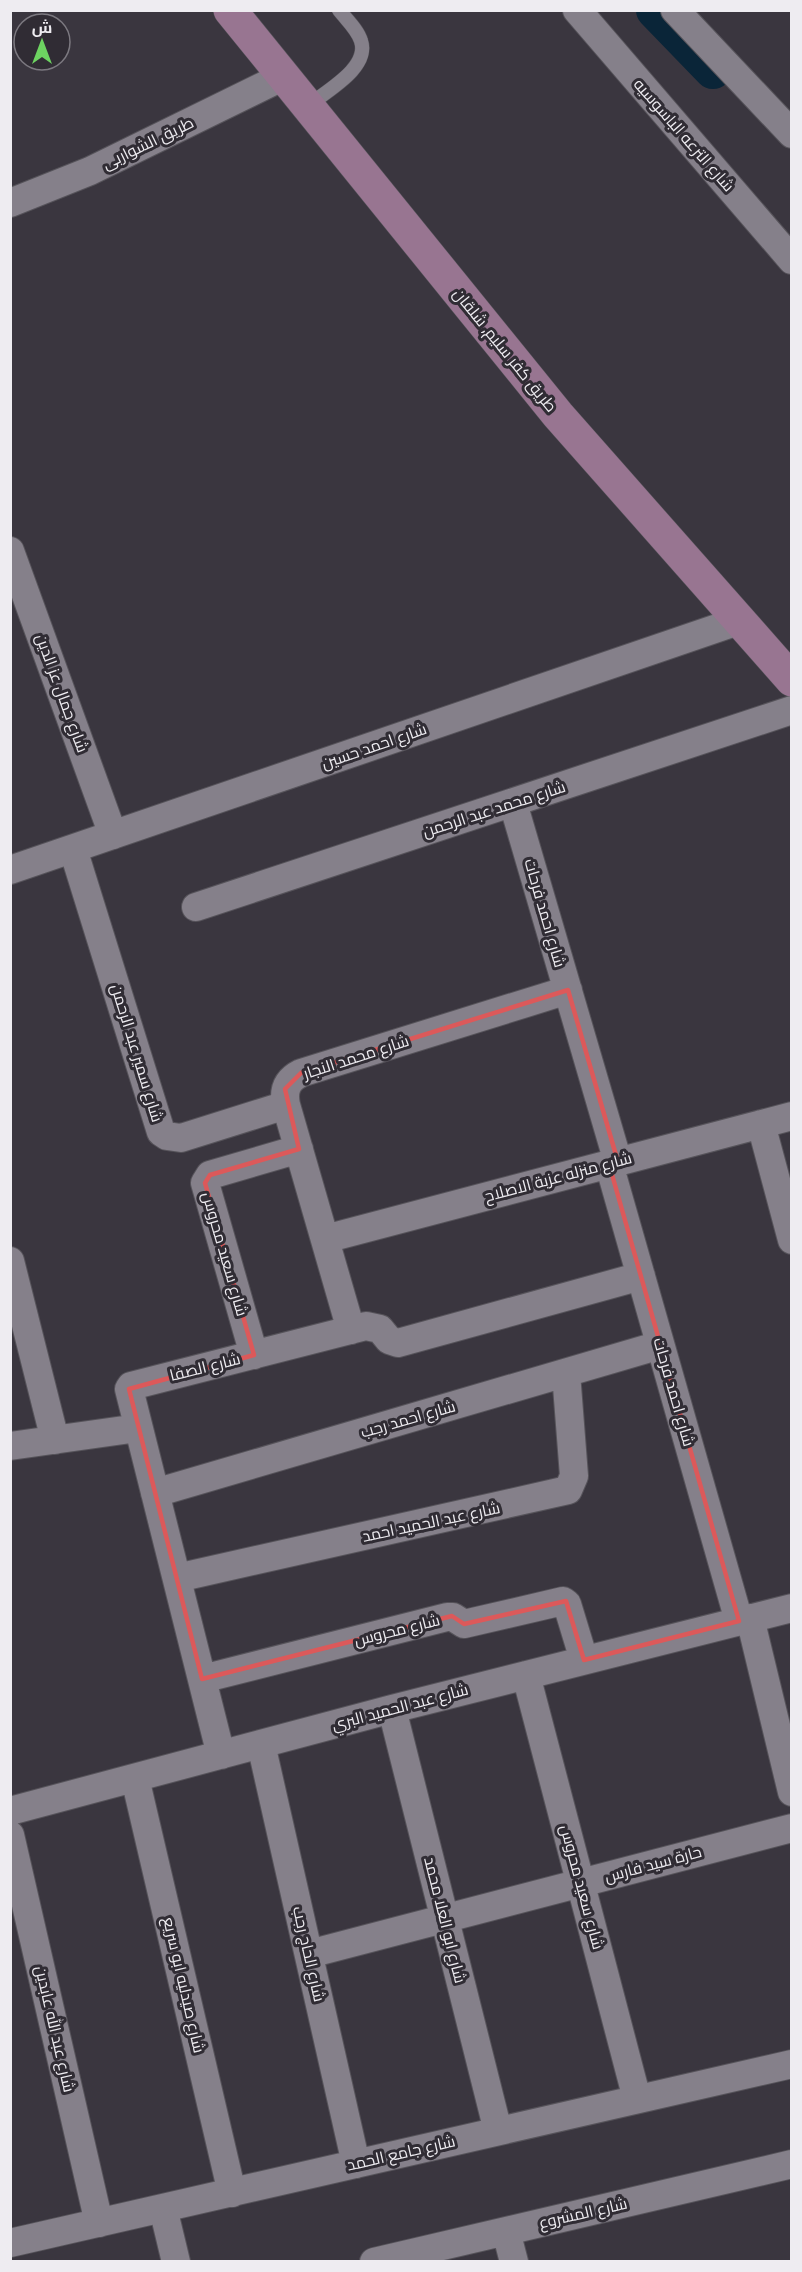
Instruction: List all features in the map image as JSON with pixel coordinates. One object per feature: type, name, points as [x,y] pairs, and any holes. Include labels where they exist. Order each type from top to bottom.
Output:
[{"type":"street","name":"طريق كفر سليم, شلقان","points":[[230,10],[558,415],[792,680]]},
{"type":"street","name":"شارع الترعه الباسوسيه","points":[[577,10],[792,260]]},
{"type":"street","points":[[675,10],[792,134]]},
{"type":"street","name":"طريق الشواربى","points":[[10,203],[90,171],[284,76]]},
{"type":"street","name":"شارع جمال عز الدين","points":[[10,551],[113,835]]},
{"type":"street","name":"شارع احمد حسين","points":[[10,870],[738,621]]},
{"type":"street","name":"شارع محمد عبد الرحمن","points":[[196,907],[792,710]]},
{"type":"street","name":"شارع احمد فرحات","points":[[513,803],[568,990],[660,1345],[745,1619],[792,1791]]},
{"type":"street","name":"شارع سمير عبد الرحمن","points":[[74,849],[161,1132],[167,1136],[181,1138],[286,1105]]},
{"type":"street","name":"شارع محمد النجار","points":[[286,1105],[285,1089],[289,1082],[301,1073],[568,990]]},
{"type":"street","points":[[286,1105],[351,1330]]},
{"type":"street","name":"شارع منزله عزبة الاصلاح","points":[[325,1239],[792,1116]]},
{"type":"street","points":[[761,1124],[792,1240]]},
{"type":"street","name":"شارع سعيد محروس","points":[[254,1355],[205,1183],[210,1175],[218,1172],[299,1149]]},
{"type":"street","points":[[10,1261],[55,1440]]},
{"type":"street","name":"شارع الصفا","points":[[222,1755],[138,1428],[129,1389],[131,1386],[351,1330],[376,1327],[389,1340],[398,1343],[641,1276]]},
{"type":"street","name":"شارع احمد رجب","points":[[155,1493],[660,1345]]},
{"type":"street","name":"شارع عبد الحميد احمد","points":[[177,1578],[568,1490],[574,1476],[566,1373]]},
{"type":"street","points":[[10,1446],[138,1428]]},
{"type":"street","name":"شارع محروس","points":[[202,1679],[447,1617],[453,1617],[464,1624],[563,1601],[567,1604],[584,1660]]},
{"type":"street","name":"شارع عبد الحميد البري","points":[[10,1811],[392,1709],[792,1608]]},
{"type":"street","name":"شارع سعيد محروس","points":[[526,1675],[637,2099]]},
{"type":"street","name":"شارع ابو العلا محمد","points":[[392,1709],[498,2131]]},
{"type":"street","name":"شارع الحاج رجب","points":[[261,1744],[356,2164]]},
{"type":"street","name":"شارع صيدليه ابو سريع","points":[[135,1778],[232,2193]]},
{"type":"street","name":"حارة سيد فارس","points":[[309,1954],[792,1828]]},
{"type":"street","name":"شارع عبد الله عابدين","points":[[10,1835],[99,2223]]},
{"type":"street","name":"شارع جامع الحمد","points":[[10,2243],[792,2064]]},
{"type":"street","name":"شارع المشروع","points":[[374,2262],[792,2164]]},
{"type":"street","points":[[163,2208],[176,2262]]},
{"type":"street","points":[[506,2231],[514,2262]]},
{"type":"lane","points":[[308,106],[350,72],[358,63],[363,52],[361,39],[339,10]]},
{"type":"highlighted area","points":[[568,990],[618,1162],[609,1164],[739,1621],[584,1660],[566,1601],[464,1624],[452,1616],[202,1679],[129,1389],[254,1355],[205,1183],[210,1175],[299,1149],[285,1089],[301,1073]]},
{"type":"waterway","points":[[655,10],[713,70]]}]
